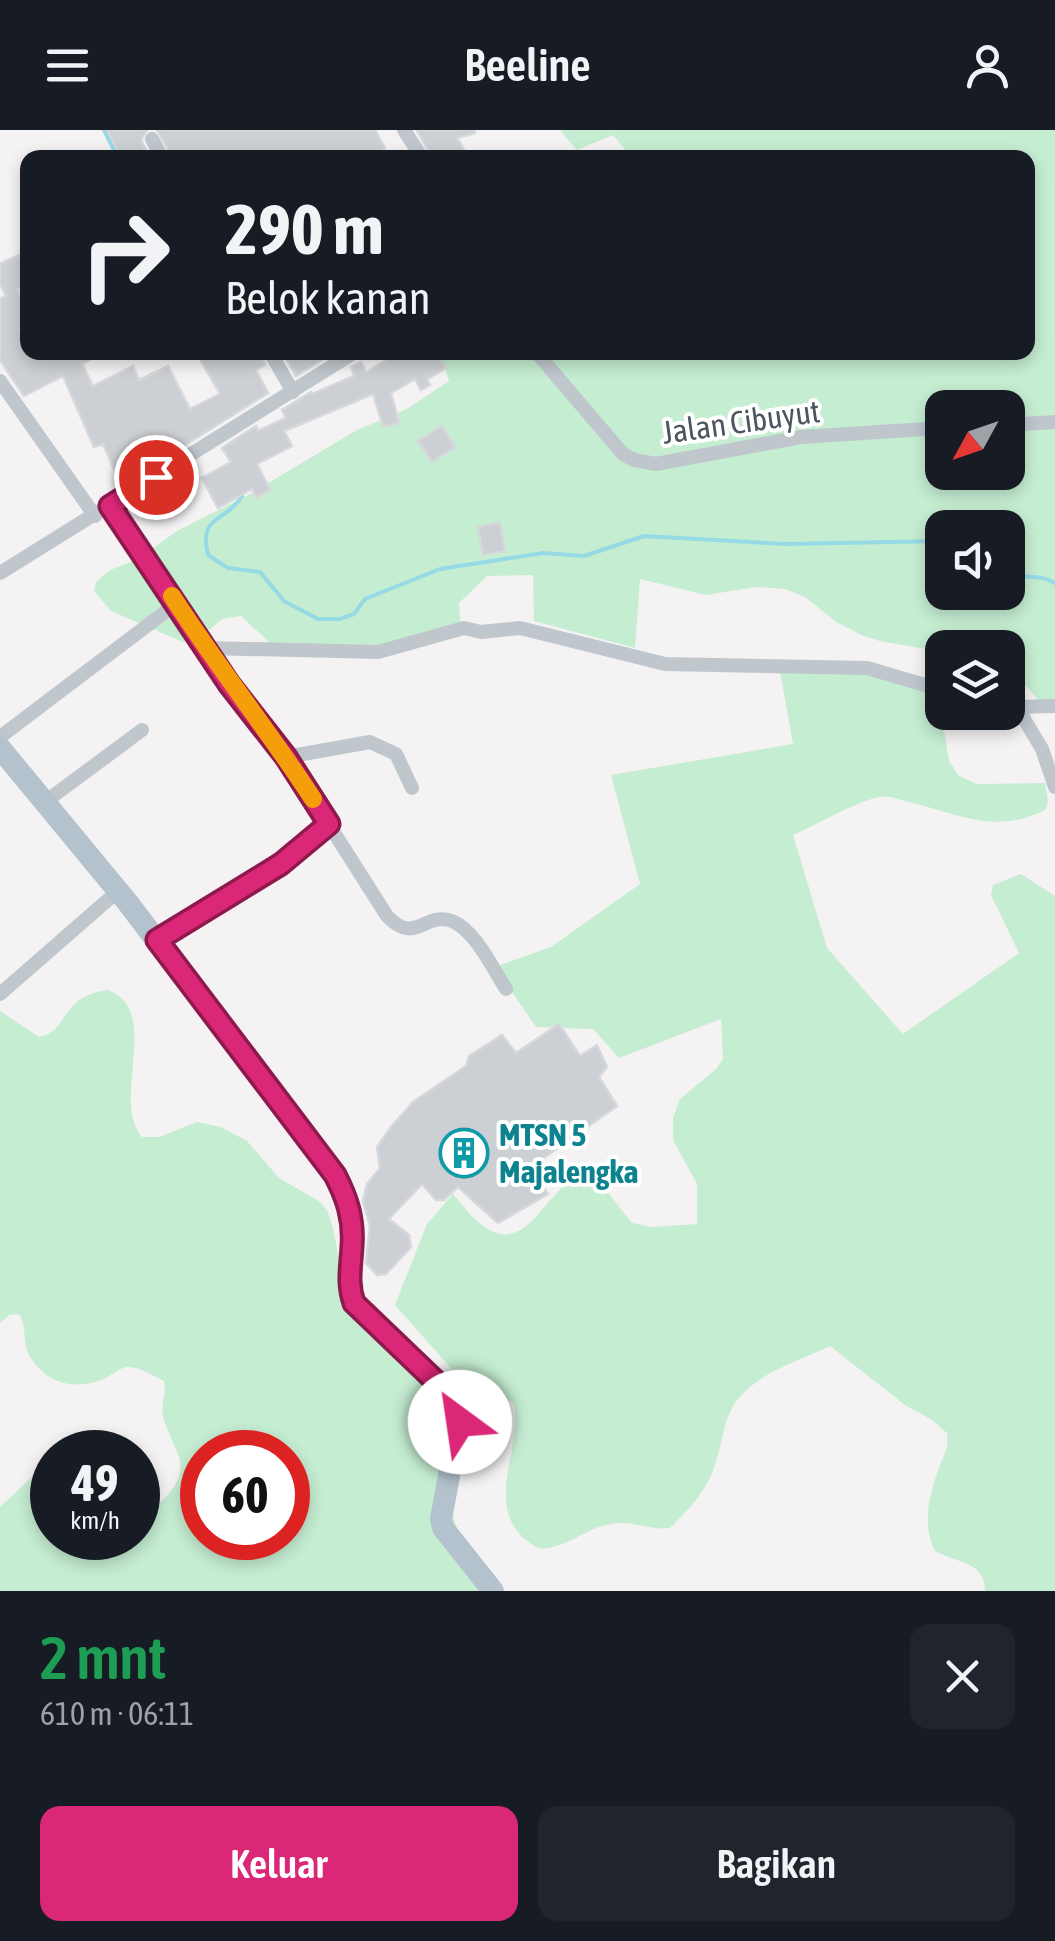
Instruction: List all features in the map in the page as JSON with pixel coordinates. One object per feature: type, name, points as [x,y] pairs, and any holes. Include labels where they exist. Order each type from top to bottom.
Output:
[{"type":"main road","points":[[0,748],[118,890],[335,1175],[350,1212],[353,1243],[348,1283],[354,1303],[450,1395],[460,1422],[442,1528],[493,1591]]},
{"type":"street","points":[[152,139],[158,150]]},
{"type":"street","points":[[275,360],[293,392]]},
{"type":"street","points":[[0,574],[343,360]]},
{"type":"street","name":"Jalan Cibuyut","points":[[543,360],[623,454],[656,464],[801,437],[925,429]]},
{"type":"street","points":[[0,381],[94,516]]},
{"type":"street","points":[[1025,424],[1055,422]]},
{"type":"street","points":[[110,506],[229,684],[286,757],[387,916],[398,928],[411,930],[438,919],[454,922],[467,933],[506,989]]},
{"type":"street","points":[[0,736],[176,603]]},
{"type":"street","points":[[208,648],[378,652],[464,628],[481,632],[520,628],[665,664],[868,668],[925,685]]},
{"type":"street","points":[[1025,707],[1055,706]]},
{"type":"street","points":[[1025,725],[1042,749],[1055,787]]},
{"type":"street","points":[[45,802],[142,730]]},
{"type":"street","points":[[286,757],[370,742],[396,754],[412,788]]},
{"type":"street","points":[[157,940],[281,864],[329,824]]},
{"type":"street","points":[[0,994],[118,890]]},
{"type":"green space","points":[[560,130],[1055,130],[1055,702],[1039,701],[1025,685],[1025,630],[925,630],[925,649],[861,635],[835,621],[805,597],[785,589],[756,587],[706,595],[640,579],[635,648],[534,621],[533,575],[487,576],[459,603],[461,631],[383,650],[270,643],[241,616],[222,619],[201,637],[183,642],[111,611],[94,591],[96,582],[110,570],[138,559],[177,531],[250,494],[357,430],[407,409],[449,381],[442,360],[1035,360],[1035,150],[625,150],[613,135],[577,150]]},
{"type":"green space","points":[[779,666],[906,675],[925,692],[925,730],[944,730],[949,761],[959,776],[977,784],[1045,783],[1045,810],[1010,821],[977,820],[883,797],[858,804],[793,835],[827,948],[903,1034],[1019,953],[991,895],[993,885],[1021,874],[1055,896],[1055,1591],[985,1591],[984,1581],[975,1568],[935,1551],[928,1530],[928,1508],[947,1433],[830,1346],[768,1375],[737,1400],[708,1481],[670,1528],[615,1523],[556,1546],[538,1548],[520,1534],[510,1518],[506,1500],[514,1404],[500,1393],[464,1383],[395,1305],[427,1224],[453,1194],[488,1229],[513,1233],[530,1223],[582,1172],[606,1190],[632,1223],[651,1227],[697,1224],[697,1184],[673,1140],[673,1118],[680,1099],[723,1059],[721,1019],[619,1058],[593,1029],[536,1027],[495,967],[551,947],[640,884],[611,775],[793,744]]},
{"type":"green space","points":[[108,990],[124,1001],[132,1016],[131,1101],[142,1137],[159,1137],[197,1122],[221,1127],[247,1141],[279,1178],[327,1210],[346,1294],[408,1348],[449,1413],[452,1513],[461,1541],[488,1591],[0,1591],[0,1507],[30,1479],[30,1560],[160,1560],[160,1502],[175,1485],[180,1472],[180,1560],[310,1560],[310,1430],[180,1430],[180,1462],[163,1415],[164,1381],[127,1367],[89,1384],[60,1382],[44,1373],[31,1358],[19,1314],[9,1315],[0,1323],[0,1011],[39,1037],[56,1028],[81,999]]},
{"type":"building","points":[[107,130],[147,130],[141,140],[146,150],[118,150]]},
{"type":"building","points":[[157,130],[375,130],[385,148],[382,150],[168,150]]},
{"type":"building","points":[[417,130],[474,130],[475,133],[457,138],[464,150],[428,150]]},
{"type":"building","points":[[20,257],[20,360],[90,360],[82,364],[93,386],[133,366],[139,380],[168,366],[190,409],[220,394],[201,360],[263,360],[265,365],[256,370],[268,393],[121,485],[103,444],[94,447],[63,376],[24,396],[0,360],[0,299],[6,296],[0,284],[0,264]]},
{"type":"building","points":[[287,360],[321,360],[296,376]]},
{"type":"building","points":[[441,360],[446,368],[427,379],[430,385],[421,390],[415,379],[391,393],[399,423],[383,426],[373,394],[284,431],[292,446],[257,464],[270,490],[256,498],[252,489],[218,508],[202,478],[231,462],[222,448],[256,426],[258,431],[286,418],[282,410],[311,392],[354,376],[351,367],[361,362],[366,372],[385,361]]},
{"type":"building","points":[[442,426],[455,447],[432,462],[418,441]]},
{"type":"building","points":[[500,522],[505,551],[483,555],[478,527]]},
{"type":"building","name":"MTSN 5 Majalengka","points":[[559,1024],[580,1056],[597,1045],[607,1067],[599,1077],[617,1106],[531,1167],[548,1194],[498,1223],[458,1187],[444,1200],[436,1200],[422,1184],[389,1219],[409,1235],[411,1247],[386,1274],[377,1275],[366,1263],[370,1226],[363,1201],[367,1184],[380,1168],[377,1147],[391,1127],[413,1102],[466,1066],[469,1056],[502,1035],[516,1053]]},
{"type":"waterway","points":[[104,130],[114,150]]},
{"type":"waterway","points":[[239,491],[242,496],[236,505],[210,525],[208,555],[228,568],[260,572],[284,601],[318,619],[340,619],[354,614],[365,599],[440,569],[543,553],[584,556],[644,536],[786,544],[925,541]]},
{"type":"waterway","points":[[1025,576],[1055,583]]},
{"type":"slow traffic","points":[[172,596],[229,684],[313,799]]},
{"type":"place","name":"MTSN 5 Majalengka","points":[[464,1153]]},
{"type":"route","points":[[156,477],[110,506],[329,824],[281,864],[157,940],[335,1175],[350,1212],[353,1243],[348,1283],[354,1303],[450,1395],[460,1422]]}]
